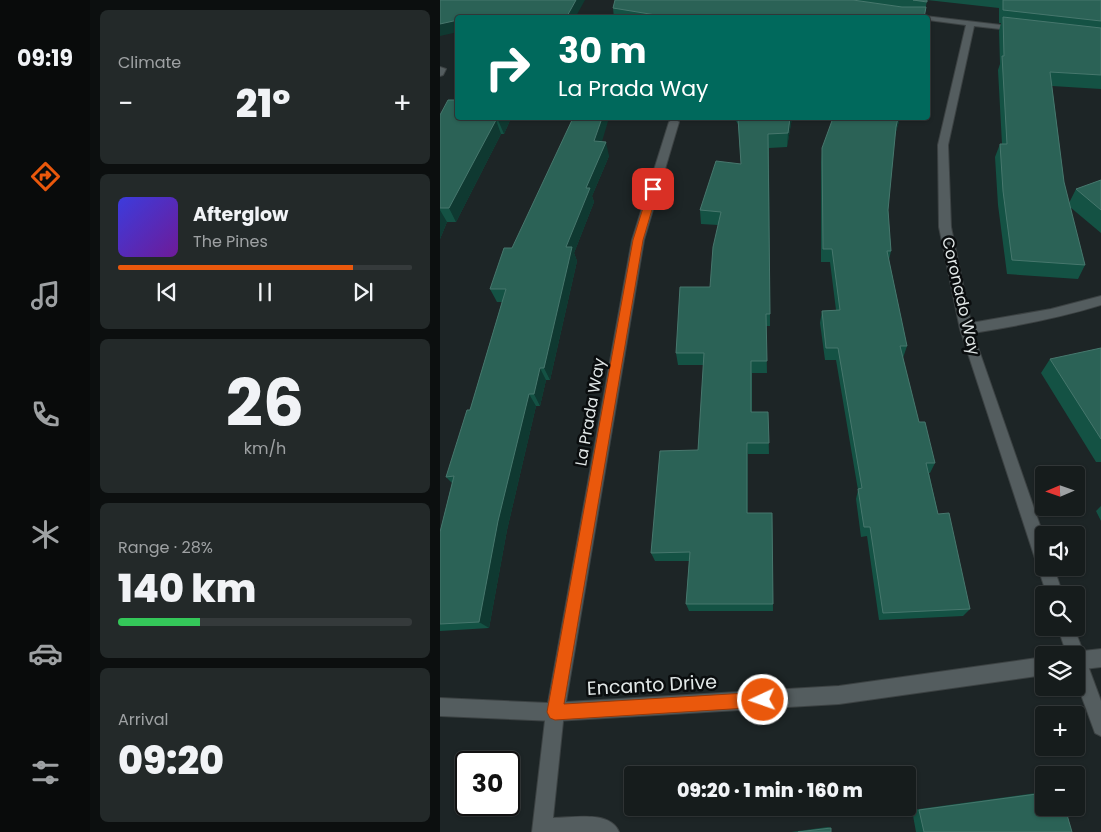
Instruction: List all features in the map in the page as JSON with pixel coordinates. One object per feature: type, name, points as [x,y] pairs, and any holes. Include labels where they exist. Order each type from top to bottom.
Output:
[{"type":"street","points":[[930,18],[1026,30]]},
{"type":"street","name":"Coronado Way","points":[[970,24],[943,145],[945,227],[966,329],[1035,534]]},
{"type":"street","name":"La Prada Way","points":[[542,830],[555,712],[638,240],[674,122]]},
{"type":"street","points":[[966,329],[1022,321],[1074,309],[1101,300]]},
{"type":"street","points":[[1085,659],[1101,658]]},
{"type":"street","name":"Encanto Drive","points":[[440,707],[555,712],[839,696],[1035,667]]},
{"type":"street","points":[[1085,683],[1101,727]]},
{"type":"street","points":[[542,830],[604,828],[609,832]]},
{"type":"building","points":[[440,0],[576,0],[568,15],[455,15],[455,21],[440,24]]},
{"type":"building","points":[[615,0],[853,0],[902,7],[926,7],[925,15],[656,15],[613,8]]},
{"type":"building","points":[[1003,0],[1101,0],[1101,21],[1003,10]]},
{"type":"building","points":[[1003,17],[1101,28],[1101,75],[1050,72],[1064,182],[1085,265],[1012,260],[1003,191],[1000,144],[1007,144],[1002,56],[1004,56]]},
{"type":"building","points":[[448,100],[455,100],[455,120],[496,120],[449,208],[440,208],[440,115]]},
{"type":"building","points":[[572,120],[601,120],[594,141],[606,142],[586,188],[590,188],[566,247],[572,247],[544,368],[540,368],[534,394],[529,394],[498,521],[479,622],[440,624],[440,532],[454,476],[446,477],[467,410],[470,410],[506,289],[490,289],[504,248],[512,248]]},
{"type":"building","points":[[738,120],[790,120],[788,133],[768,134],[770,314],[766,314],[767,361],[751,361],[751,412],[768,412],[769,443],[747,443],[747,513],[772,513],[773,604],[686,604],[690,552],[651,553],[660,451],[698,450],[704,353],[676,353],[680,287],[710,287],[713,247],[721,212],[700,210],[716,161],[741,164]]},
{"type":"building","points":[[832,120],[898,120],[888,210],[891,251],[887,251],[907,346],[900,346],[919,422],[925,422],[935,463],[926,463],[938,514],[949,513],[970,609],[883,613],[870,527],[864,527],[858,489],[862,488],[838,348],[826,348],[822,311],[840,310],[832,249],[823,249],[822,148]]},
{"type":"building","points":[[1101,180],[1101,210],[1076,189]]},
{"type":"building","points":[[1101,348],[1101,439],[1050,359]]},
{"type":"building","points":[[1035,794],[1035,816],[1067,816],[1072,832],[924,832],[919,810]]},
{"type":"building","points":[[831,828],[831,832],[798,832]]},
{"type":"route","points":[[653,189],[638,240],[555,712],[763,700]]}]
